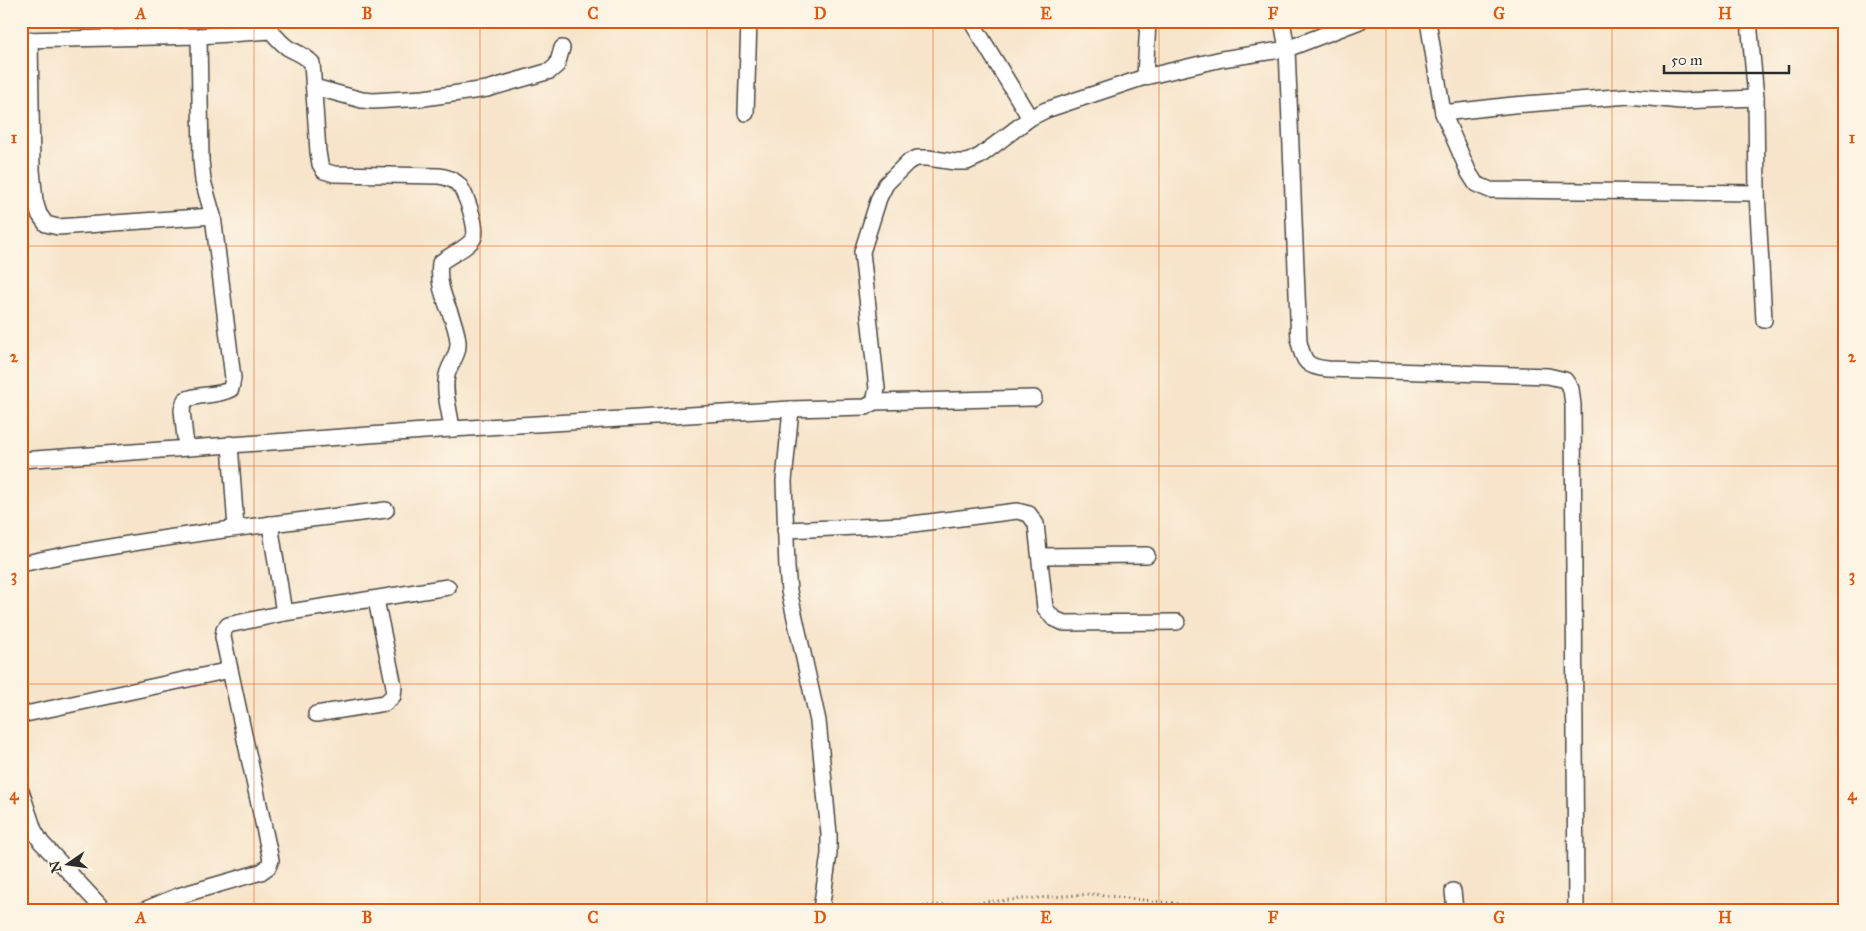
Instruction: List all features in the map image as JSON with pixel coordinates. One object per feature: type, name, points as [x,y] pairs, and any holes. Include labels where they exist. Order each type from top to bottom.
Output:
[{"type":"street","points":[[746,113],[749,21]]},
{"type":"street","points":[[971,21],[1030,118]]},
{"type":"street","points":[[1145,77],[1148,21]]},
{"type":"street","points":[[1282,21],[1287,49],[1299,342],[1304,360],[1314,368],[1328,369],[1548,376],[1565,380],[1571,389],[1574,405],[1576,910]]},
{"type":"street","points":[[874,402],[877,389],[862,252],[878,198],[886,184],[908,162],[917,158],[967,162],[980,156],[1030,118],[1046,110],[1145,77],[1222,59],[1287,49],[1360,21]]},
{"type":"street","points":[[1428,21],[1443,113],[1469,173],[1476,184],[1490,190],[1757,193]]},
{"type":"street","points":[[1750,21],[1756,98],[1757,193],[1764,320]]},
{"type":"street","points":[[213,216],[58,227],[46,224],[39,214],[27,171],[26,40],[199,36],[270,26],[279,41],[306,56],[312,63],[318,152],[320,164],[324,171],[334,174],[439,176],[449,178],[458,183],[464,194],[474,225],[474,237],[469,244],[440,263],[439,274],[444,300],[457,334],[458,344],[457,354],[447,374],[446,386],[452,429]]},
{"type":"street","points":[[186,447],[182,410],[185,400],[194,396],[221,394],[231,389],[233,378],[213,216],[203,180],[201,160],[199,36]]},
{"type":"street","points":[[314,87],[362,100],[373,101],[424,98],[469,92],[550,71],[557,65],[562,48]]},
{"type":"street","points":[[1443,113],[1521,104],[1629,96],[1681,101],[1756,98]]},
{"type":"street","points":[[21,460],[452,429],[791,409],[866,407],[874,402],[1034,398]]},
{"type":"street","points":[[791,409],[784,481],[785,530],[789,591],[818,721],[828,825],[829,854],[821,910]]},
{"type":"street","points":[[230,444],[236,528]]},
{"type":"street","points":[[21,564],[62,555],[236,528],[386,510]]},
{"type":"street","points":[[785,530],[905,525],[1017,511],[1029,514],[1036,524],[1045,608],[1053,618],[1064,623],[1177,622]]},
{"type":"street","points":[[270,524],[284,613]]},
{"type":"street","points":[[1040,556],[1147,555]]},
{"type":"street","points":[[144,910],[178,896],[261,872],[268,867],[271,860],[223,637],[224,630],[228,625],[284,613],[376,600],[448,587]]},
{"type":"street","points":[[316,714],[385,703],[393,696],[394,686],[376,600]]},
{"type":"street","points":[[21,715],[230,670]]},
{"type":"street","points":[[21,791],[34,830],[41,842],[104,910]]},
{"type":"street","points":[[1453,891],[1454,910]]},
{"type":"path","points":[[873,910],[1092,894],[1213,908],[1213,910]]}]
